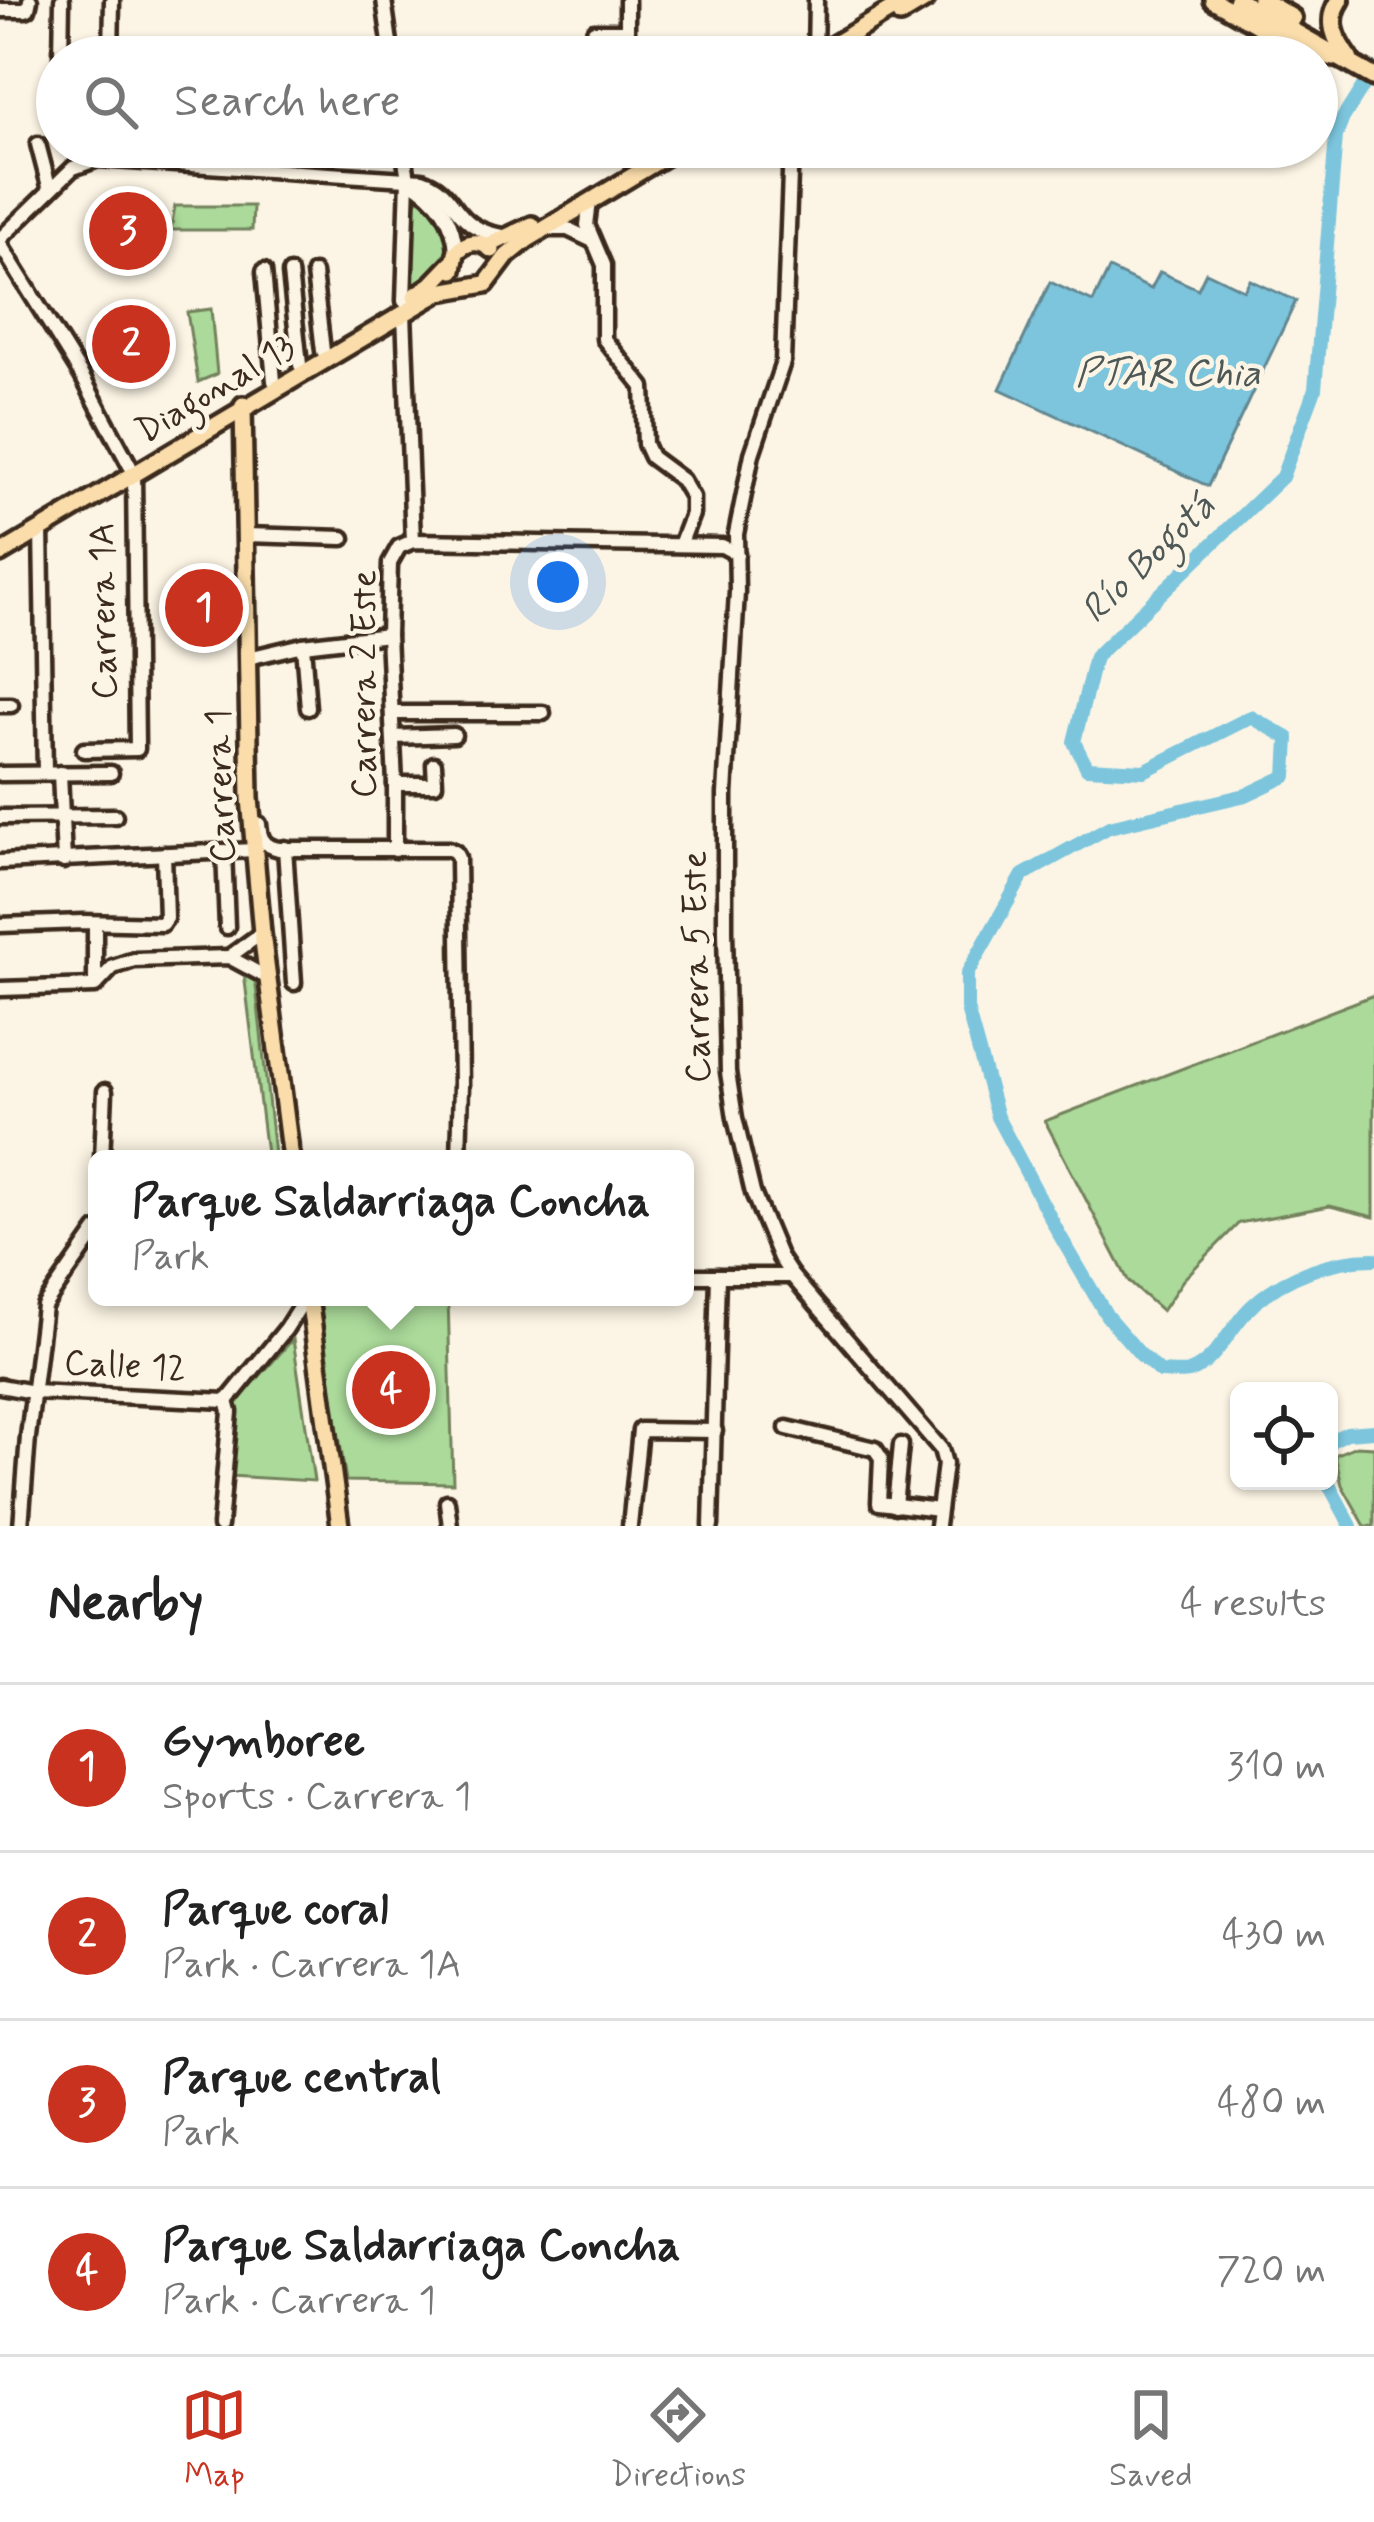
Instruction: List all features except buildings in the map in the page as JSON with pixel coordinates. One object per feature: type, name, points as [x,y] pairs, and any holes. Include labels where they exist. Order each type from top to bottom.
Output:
[{"type":"highway","points":[[1237,0],[1308,36]]},
{"type":"highway","points":[[1262,0],[1317,36]]},
{"type":"highway","points":[[1338,36],[1332,23],[1340,0]]},
{"type":"highway","points":[[1338,37],[1346,55]]},
{"type":"highway","points":[[1338,50],[1374,77]]},
{"type":"highway","points":[[1338,51],[1346,55]]},
{"type":"main road","points":[[848,36],[908,0]]},
{"type":"main road","points":[[865,36],[925,0]]},
{"type":"main road","points":[[1213,0],[1276,36]]},
{"type":"main road","points":[[1338,54],[1346,55]]},
{"type":"main road","points":[[627,168],[509,237],[488,246],[470,243],[454,257],[456,276],[467,285],[486,284],[516,248],[646,168]]},
{"type":"main road","points":[[488,246],[497,268]]},
{"type":"main road","name":"Diagonal 13","points":[[0,544],[404,307],[454,257]]},
{"type":"main road","name":"Diagonal 13","points":[[245,402],[274,380],[404,307],[467,285]]},
{"type":"main road","name":"Carrera 1","points":[[245,402],[250,798],[262,933],[291,1150]]},
{"type":"main road","name":"Diagonal 13","points":[[0,554],[132,470]]},
{"type":"main road","points":[[309,1306],[340,1526]]},
{"type":"street","points":[[61,36],[62,0]]},
{"type":"street","points":[[111,36],[112,0]]},
{"type":"street","points":[[384,0],[389,36]]},
{"type":"street","points":[[626,36],[627,0]]},
{"type":"street","points":[[815,36],[816,0]]},
{"type":"street","points":[[0,10],[29,4]]},
{"type":"street","points":[[594,31],[626,31]]},
{"type":"street","points":[[44,168],[50,190]]},
{"type":"street","points":[[0,242],[73,168]]},
{"type":"street","points":[[238,168],[422,180],[436,185],[475,228],[509,237]]},
{"type":"street","name":"Carrera 2 Este","points":[[395,850],[390,563],[400,547],[413,541],[404,307],[407,168]]},
{"type":"street","name":"Carrera 5 Este","points":[[790,168],[783,362],[755,445],[736,534],[725,794],[728,1072],[753,1192],[780,1258],[941,1449],[945,1464],[937,1526]]},
{"type":"street","points":[[408,179],[449,219],[454,257]]},
{"type":"street","points":[[407,210],[418,197],[434,200]]},
{"type":"street","points":[[590,201],[587,225],[604,265],[604,339],[643,387],[647,451],[682,480],[692,497],[692,514],[680,545]]},
{"type":"street","points":[[542,230],[580,232],[596,244]]},
{"type":"street","name":"Carrera 1A","points":[[0,242],[82,376],[132,470],[136,748],[85,750]]},
{"type":"street","points":[[264,271],[274,380]]},
{"type":"street","points":[[290,273],[300,365]]},
{"type":"street","points":[[314,273],[323,351]]},
{"type":"street","points":[[41,529],[53,773],[64,861]]},
{"type":"street","points":[[722,546],[736,534]]},
{"type":"street","points":[[246,535],[343,538]]},
{"type":"street","points":[[413,541],[722,546],[737,554]]},
{"type":"street","points":[[248,658],[303,645],[388,635]]},
{"type":"street","points":[[303,645],[308,708]]},
{"type":"street","points":[[392,713],[543,712]]},
{"type":"street","points":[[393,737],[454,735]]},
{"type":"street","points":[[395,784],[435,784],[434,764]]},
{"type":"street","points":[[0,774],[111,772]]},
{"type":"street","points":[[250,798],[262,839],[271,847],[455,852],[459,1150]]},
{"type":"street","points":[[0,817],[115,815]]},
{"type":"street","points":[[257,887],[264,858],[282,849]]},
{"type":"street","points":[[282,849],[294,983]]},
{"type":"street","points":[[0,862],[254,850]]},
{"type":"street","points":[[224,851],[227,927]]},
{"type":"street","points":[[0,925],[164,923],[164,854]]},
{"type":"street","points":[[95,923],[95,986]]},
{"type":"street","points":[[229,957],[262,933]]},
{"type":"street","points":[[0,989],[95,986],[125,961],[229,957],[268,978]]},
{"type":"street","points":[[102,1150],[105,1091]]},
{"type":"street","points":[[21,1526],[24,1436],[45,1301],[88,1242]]},
{"type":"street","points":[[694,1276],[792,1276]]},
{"type":"street","points":[[711,1526],[718,1276]]},
{"type":"street","name":"Calle 12","points":[[0,1386],[231,1410],[301,1306]]},
{"type":"street","points":[[285,1330],[301,1327],[314,1338]]},
{"type":"street","points":[[220,1526],[231,1410]]},
{"type":"street","points":[[787,1428],[875,1449],[881,1458],[879,1503],[939,1510]]},
{"type":"street","points":[[630,1526],[640,1430],[715,1431]]},
{"type":"street","points":[[896,1506],[901,1445]]},
{"type":"street","points":[[447,1502],[450,1526]]},
{"type":"green space","points":[[419,199],[438,210],[449,249],[439,270],[418,287],[411,284],[413,204]]},
{"type":"green space","points":[[175,206],[253,206],[252,230],[171,230]]},
{"type":"green space","points":[[211,309],[217,374],[198,382],[187,312]]},
{"type":"green space","points":[[244,973],[255,977],[274,1150],[266,1150]]},
{"type":"green space","points":[[1374,995],[1374,1217],[1330,1206],[1239,1223],[1183,1280],[1162,1311],[1129,1282],[1045,1121]]},
{"type":"green space","points":[[318,1306],[448,1306],[453,1483],[346,1481]]},
{"type":"green space","points":[[293,1339],[314,1481],[229,1476],[234,1405]]},
{"type":"green space","points":[[1356,1446],[1374,1447],[1374,1526],[1365,1526],[1342,1485],[1338,1454]]},
{"type":"water","name":"PTAR Chia","points":[[1109,269],[1151,289],[1160,272],[1198,289],[1206,272],[1244,290],[1250,280],[1296,301],[1208,486],[1000,389],[1050,282],[1093,302]]},
{"type":"waterway","name":"Río Bogotá","points":[[1338,131],[1374,69]]},
{"type":"waterway","name":"Río Bogotá","points":[[1333,168],[1315,389],[1282,477],[1095,657],[1074,742],[1087,768],[1144,771],[1251,717],[1288,738],[1286,776],[1246,795],[1109,827],[1023,875],[967,974],[967,1009],[997,1117],[1059,1234],[1107,1316],[1160,1372],[1186,1373],[1199,1367],[1253,1305],[1294,1278],[1325,1266],[1374,1259]]},
{"type":"waterway","name":"Río Bogotá","points":[[1338,1438],[1374,1431]]},
{"type":"waterway","name":"Río Bogotá","points":[[1332,1490],[1351,1526]]},
{"type":"place","name":"Parque central","points":[[128,231]]},
{"type":"place","name":"Parque coral","points":[[131,344]]},
{"type":"place","name":"Gymboree","points":[[204,608]]},
{"type":"place","name":"Parque Saldarriaga Concha","points":[[391,1390]]}]
